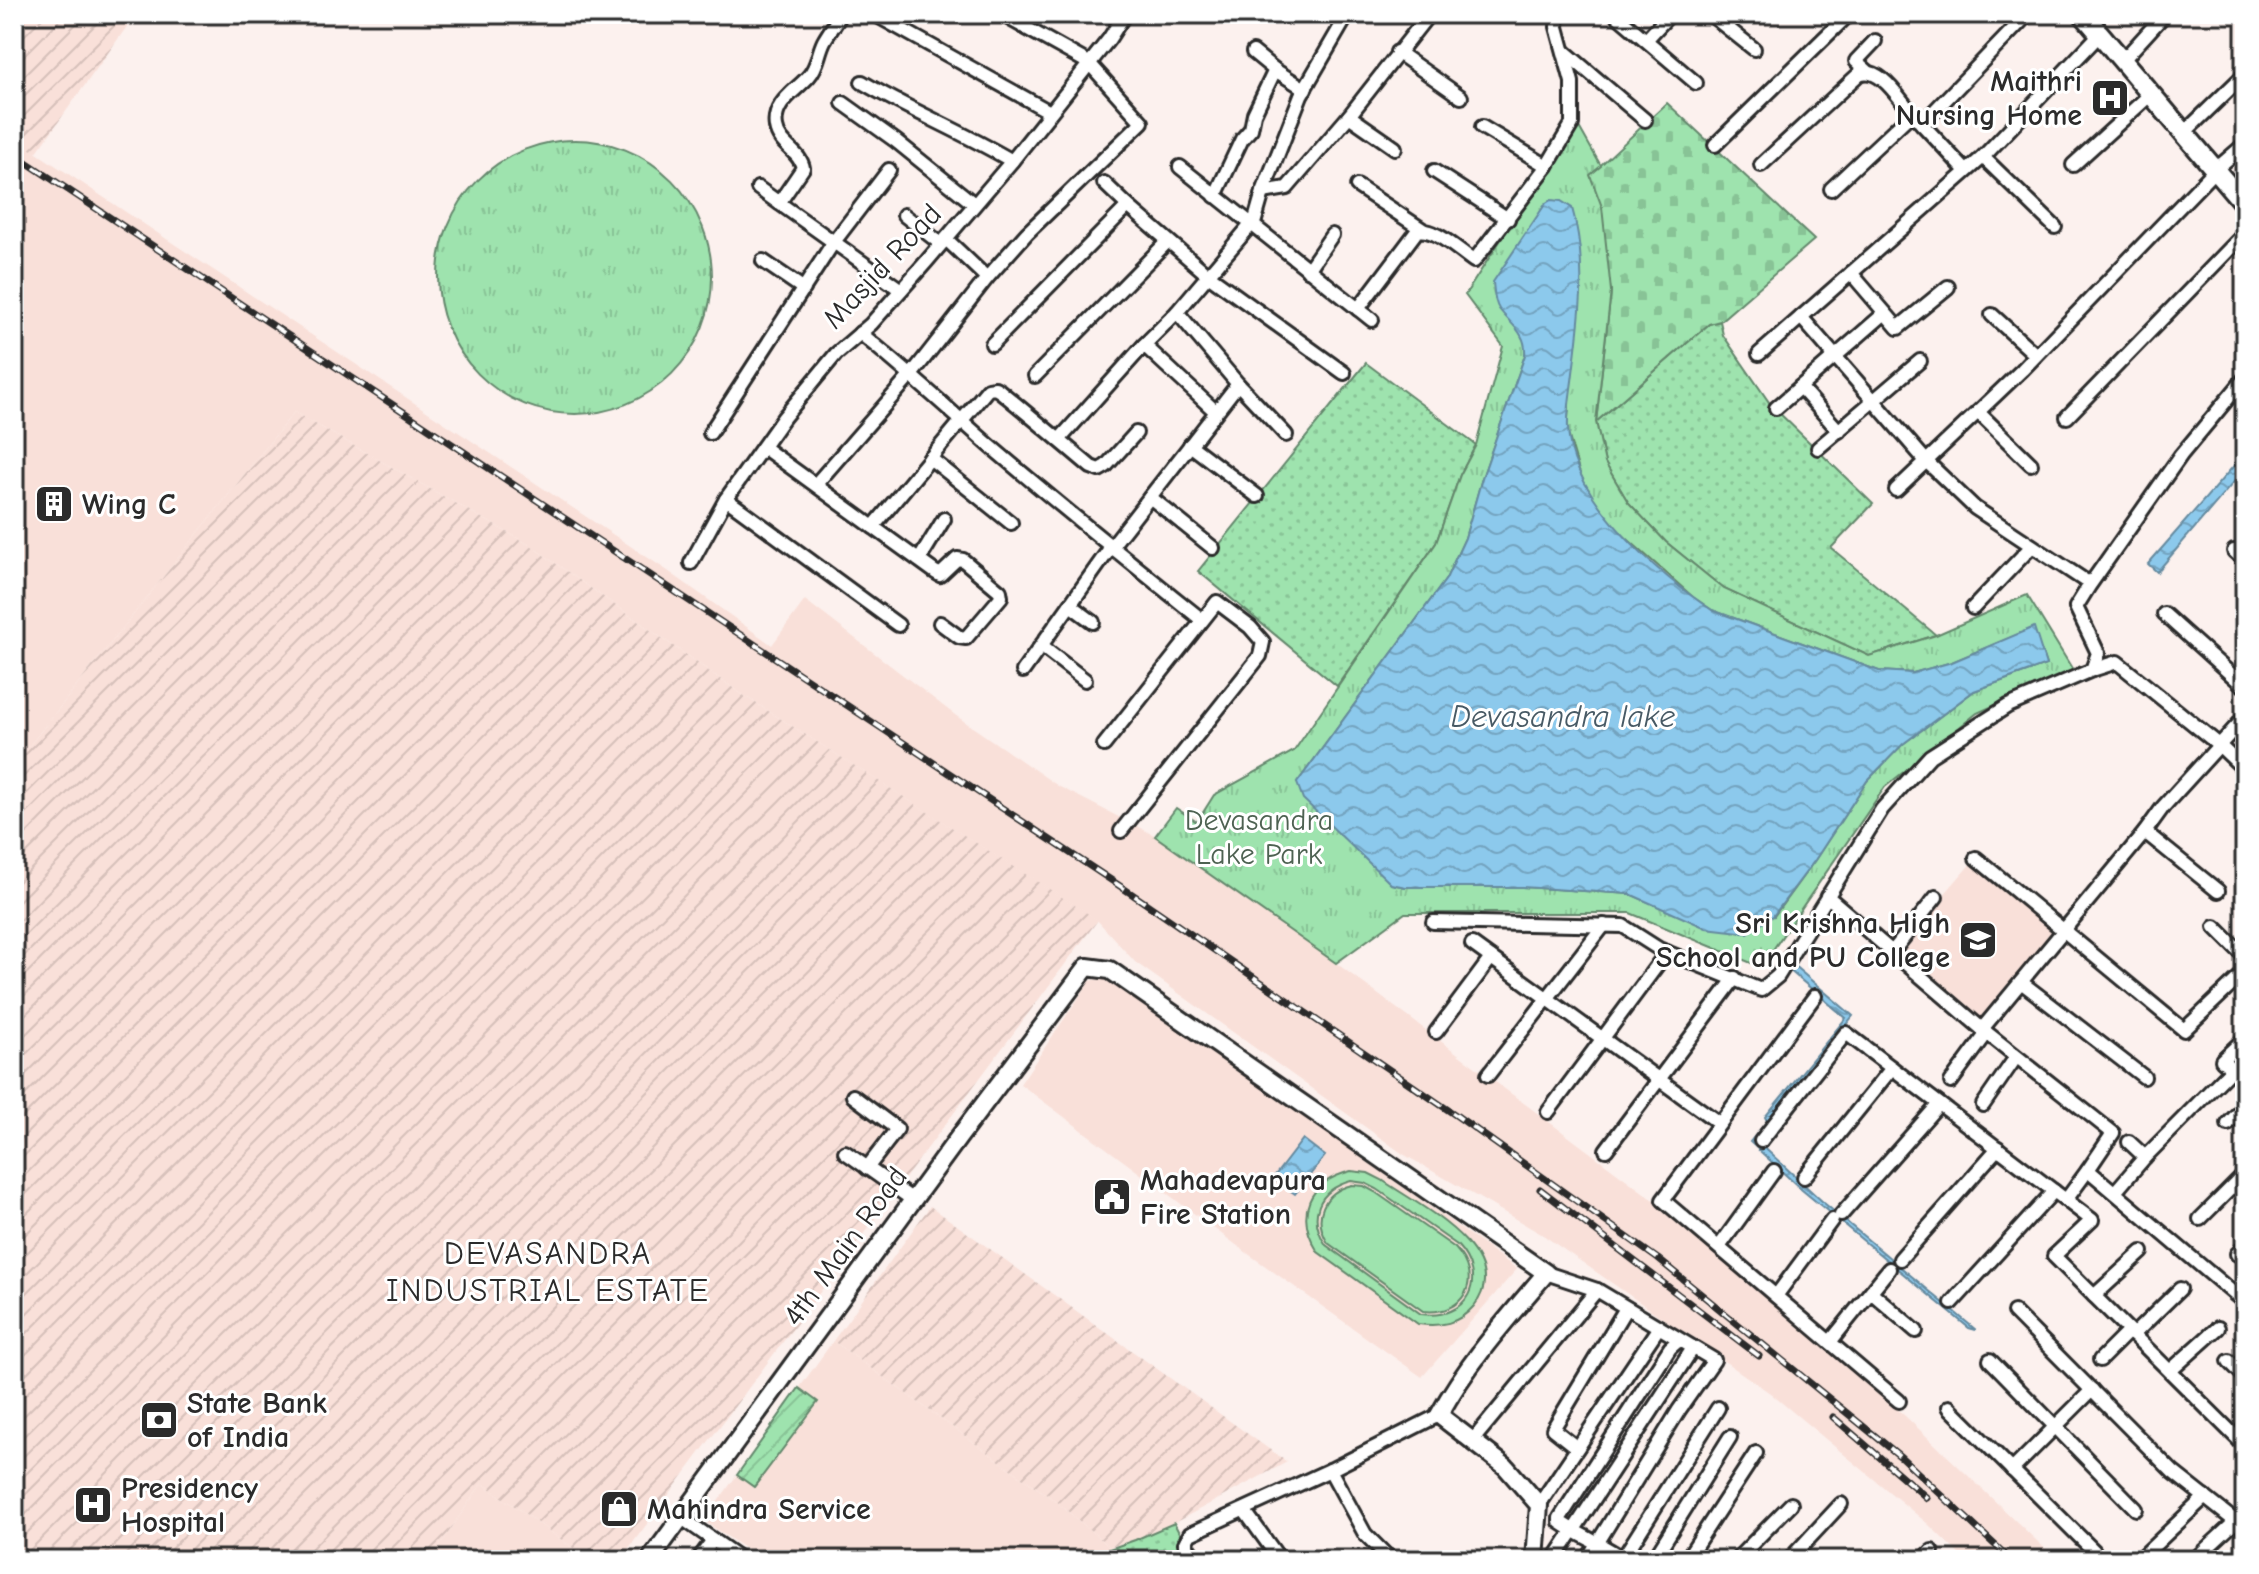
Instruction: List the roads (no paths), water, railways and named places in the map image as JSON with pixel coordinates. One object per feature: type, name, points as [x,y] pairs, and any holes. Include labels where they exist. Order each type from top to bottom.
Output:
[{"type":"main road","points":[[2088,16],[2245,205]]},
{"type":"street","points":[[779,203],[803,168],[802,160],[781,141],[775,125],[778,109],[816,67],[823,44],[841,14]]},
{"type":"street","points":[[874,14],[1050,112]]},
{"type":"street","points":[[816,484],[912,374],[987,278],[1027,233],[1142,122],[1089,63],[1001,14]]},
{"type":"street","name":"Masjid Road","points":[[691,563],[726,499],[784,417],[836,354],[901,290],[1012,161],[1125,14]]},
{"type":"street","points":[[1059,440],[1177,312],[1255,220],[1263,192],[1305,89],[1348,14]]},
{"type":"street","points":[[1263,192],[1287,188],[1349,116],[1429,14]]},
{"type":"street","points":[[1357,186],[1474,261],[1547,166],[1572,124],[1572,82],[1557,27],[1558,14]]},
{"type":"street","points":[[1615,14],[1696,83]]},
{"type":"street","points":[[1646,40],[1670,14]]},
{"type":"street","points":[[1710,14],[1754,49]]},
{"type":"street","points":[[1715,145],[1849,14]]},
{"type":"street","points":[[1922,124],[2028,14]]},
{"type":"street","points":[[2124,59],[2165,14]]},
{"type":"street","points":[[1759,354],[1983,157],[2101,33]]},
{"type":"street","points":[[1875,41],[1856,61],[1867,71],[1876,73],[1966,171]]},
{"type":"street","points":[[1564,51],[1645,120]]},
{"type":"street","points":[[1253,52],[1305,89]]},
{"type":"street","points":[[1397,52],[1461,97]]},
{"type":"street","points":[[1215,196],[1242,139],[1251,129],[1254,114],[1275,70]]},
{"type":"street","points":[[1761,165],[1859,74],[1867,71]]},
{"type":"street","points":[[2184,133],[2245,74]]},
{"type":"street","points":[[862,82],[1012,161]]},
{"type":"street","points":[[2073,165],[2152,93]]},
{"type":"street","points":[[843,103],[974,204]]},
{"type":"street","points":[[1831,189],[1912,113]]},
{"type":"street","points":[[1349,116],[1395,148]]},
{"type":"street","points":[[1482,127],[1547,166]]},
{"type":"street","points":[[1896,490],[2036,355],[2215,170],[2245,144]]},
{"type":"street","points":[[1983,157],[2055,227]]},
{"type":"street","points":[[1180,167],[1372,320]]},
{"type":"street","points":[[710,433],[833,243],[889,170]]},
{"type":"street","points":[[1434,171],[1508,219]]},
{"type":"street","points":[[1104,183],[1208,275],[1344,373]]},
{"type":"street","points":[[758,188],[901,290]]},
{"type":"street","points":[[992,344],[1128,206]]},
{"type":"street","points":[[904,215],[987,278]]},
{"type":"street","points":[[1358,309],[1417,231],[1423,230]]},
{"type":"street","points":[[2067,417],[2245,233]]},
{"type":"street","points":[[1308,270],[1332,235]]},
{"type":"street","points":[[1035,376],[1168,241]]},
{"type":"street","points":[[763,261],[804,289]]},
{"type":"street","points":[[1851,273],[1898,328],[1948,287]]},
{"type":"street","points":[[1177,312],[1286,435]]},
{"type":"street","points":[[1776,408],[1885,313]]},
{"type":"street","points":[[1992,315],[2036,355]]},
{"type":"street","points":[[1801,317],[1926,461],[1975,508],[2090,584]]},
{"type":"street","points":[[860,333],[912,374],[961,420],[1111,547],[1202,620]]},
{"type":"street","points":[[1144,345],[1215,411]]},
{"type":"street","points":[[1818,448],[1920,361]]},
{"type":"street","points":[[2092,670],[2098,653],[2076,607],[2181,455],[2245,378]]},
{"type":"street","points":[[1023,671],[1111,547],[1238,384]]},
{"type":"street","points":[[1800,387],[1839,431]]},
{"type":"street","points":[[873,527],[988,389],[995,388],[1091,467],[1099,470],[1136,433]]},
{"type":"street","points":[[1978,412],[2031,464]]},
{"type":"street","points":[[1190,445],[1257,496]]},
{"type":"street","points":[[763,447],[940,575],[957,559],[963,560],[1000,591],[1001,597],[966,638],[959,637],[940,623]]},
{"type":"street","points":[[930,458],[1011,523]]},
{"type":"street","points":[[1150,497],[1213,548]]},
{"type":"street","points":[[726,499],[898,625]]},
{"type":"street","points":[[919,560],[944,519]]},
{"type":"street","points":[[1973,608],[2032,546]]},
{"type":"street","points":[[2234,551],[2245,561]]},
{"type":"street","points":[[1104,745],[1217,602],[1250,627],[1263,642],[1260,656],[1121,831]]},
{"type":"street","points":[[1070,605],[1093,622]]},
{"type":"street","points":[[2164,614],[2245,687]]},
{"type":"street","points":[[1041,646],[1085,680]]},
{"type":"street","points":[[1433,922],[1623,926],[1667,952],[1761,990],[1778,976],[1882,809],[1930,756],[2008,706],[2117,662],[2218,744],[2245,770]]},
{"type":"street","points":[[1951,1082],[2021,982],[2163,807],[2245,717]]},
{"type":"street","points":[[2145,832],[2218,891]]},
{"type":"street","points":[[1976,858],[2184,1030],[2245,972]]},
{"type":"street","points":[[1827,896],[1984,1031],[2113,1133],[2066,1200]]},
{"type":"street","points":[[1893,951],[1936,897]]},
{"type":"street","points":[[1488,1075],[1604,925]]},
{"type":"street","points":[[2215,927],[2245,957]]},
{"type":"street","points":[[1472,944],[1719,1123]]},
{"type":"street","points":[[1548,1112],[1667,952]]},
{"type":"street","points":[[1436,1032],[1491,958]]},
{"type":"street","name":"4th Main Road","points":[[650,1560],[1087,967],[1110,970],[1546,1273]]},
{"type":"street","points":[[1606,1150],[1735,978]]},
{"type":"street","points":[[2021,982],[2144,1077]]},
{"type":"street","points":[[1815,996],[1663,1200],[1899,1401]]},
{"type":"street","points":[[1761,1141],[1846,1033],[2092,1220],[2054,1256],[2245,1446]]},
{"type":"street","points":[[2245,1038],[2222,1060],[2245,1082]]},
{"type":"street","points":[[1983,1105],[2016,1057]]},
{"type":"street","points":[[1804,1177],[1892,1068]]},
{"type":"street","points":[[2115,1192],[2232,1069]]},
{"type":"street","points":[[853,1096],[897,1129],[867,1168]]},
{"type":"street","points":[[1776,1296],[1837,1218],[1939,1104]]},
{"type":"street","points":[[2228,1124],[2245,1106]]},
{"type":"street","points":[[2129,1142],[2145,1157]]},
{"type":"street","points":[[1900,1259],[1998,1148]]},
{"type":"street","points":[[845,1152],[913,1200]]},
{"type":"street","points":[[2088,1170],[2245,1303]]},
{"type":"street","points":[[1719,1247],[1774,1171]]},
{"type":"street","points":[[2200,1219],[2245,1174]]},
{"type":"street","points":[[1952,1303],[2054,1191]]},
{"type":"street","points":[[2094,1296],[2142,1252]]},
{"type":"street","points":[[1830,1342],[1889,1269]]},
{"type":"street","points":[[1196,1560],[1185,1543],[1186,1537],[1439,1415],[1459,1379],[1546,1273],[1597,1290],[1714,1360],[1679,1410],[1587,1560]]},
{"type":"street","points":[[2100,1360],[2180,1289]]},
{"type":"street","points":[[1473,1440],[1597,1290]]},
{"type":"street","points":[[1871,1292],[1916,1331]]},
{"type":"street","points":[[1577,1448],[1553,1429],[1626,1308]]},
{"type":"street","points":[[2014,1312],[2173,1472],[2240,1526],[2194,1560]]},
{"type":"street","points":[[1535,1560],[1539,1505],[1659,1327]]},
{"type":"street","points":[[2170,1371],[2218,1328]]},
{"type":"street","points":[[1679,1340],[1670,1348],[1560,1522],[1624,1559],[1718,1408]]},
{"type":"street","points":[[1554,1560],[1693,1348]]},
{"type":"street","points":[[1990,1360],[2136,1509]]},
{"type":"street","points":[[2229,1361],[2245,1377]]},
{"type":"street","points":[[1646,1385],[1679,1410]]},
{"type":"street","points":[[2012,1470],[2092,1390]]},
{"type":"street","points":[[1949,1407],[2094,1551]]},
{"type":"street","points":[[1439,1415],[1505,1466],[1539,1505]]},
{"type":"street","points":[[1653,1560],[1730,1437]]},
{"type":"street","points":[[1686,1560],[1756,1453]]},
{"type":"street","points":[[1330,1470],[1365,1534],[1391,1560]]},
{"type":"street","points":[[2139,1560],[2205,1497]]},
{"type":"street","points":[[1736,1560],[1791,1504]]},
{"type":"street","points":[[1789,1560],[1841,1504]]},
{"type":"street","points":[[1244,1510],[1280,1560]]},
{"type":"street","points":[[682,1518],[742,1560]]},
{"type":"street","points":[[698,1560],[713,1540]]},
{"type":"water","name":"Devasandra lake","points":[[1551,200],[1561,201],[1572,208],[1580,249],[1580,311],[1568,414],[1573,454],[1584,481],[1600,507],[1643,555],[1712,610],[1879,671],[1913,673],[1952,662],[2034,627],[2046,665],[1974,691],[1903,744],[1867,781],[1815,860],[1773,916],[1748,933],[1706,928],[1630,894],[1522,887],[1406,887],[1391,884],[1303,799],[1297,783],[1446,579],[1465,538],[1482,478],[1525,355],[1521,335],[1497,306],[1493,282]]},
{"type":"water","points":[[2245,453],[2245,469],[2157,572],[2148,564]]},
{"type":"water","points":[[1792,964],[1853,1016],[1771,1117],[1774,1119],[1757,1141],[1824,1203],[1976,1330],[1969,1328],[1802,1190],[1750,1142],[1767,1121],[1765,1117],[1846,1018],[1788,969]]},
{"type":"water","points":[[1303,1139],[1325,1156],[1295,1194],[1273,1178]]},
{"type":"railway","points":[[14,154],[1132,894],[1457,1116],[1658,1259],[1901,1457],[2011,1560]]},
{"type":"railway","points":[[1540,1189],[1759,1356]]},
{"type":"railway","points":[[1833,1417],[1927,1498]]},
{"type":"place","name":"Maithri Nursing Home","points":[[2110,98]]},
{"type":"place","name":"Wing C","points":[[54,504]]},
{"type":"place","name":"Sri Krishna High School and PU College","points":[[1978,940]]},
{"type":"place","name":"Mahadevapura Fire Station","points":[[1112,1197]]},
{"type":"place","name":"State Bank of India","points":[[159,1420]]},
{"type":"place","name":"Presidency Hospital","points":[[93,1505]]},
{"type":"place","name":"Mahindra Service","points":[[619,1509]]},
{"type":"district","name":"DEVASANDRA INDUSTRIAL ESTATE","points":[[548,1272]]},
{"type":"park label","name":"Devasandra Lake Park","points":[[1259,837]]}]
